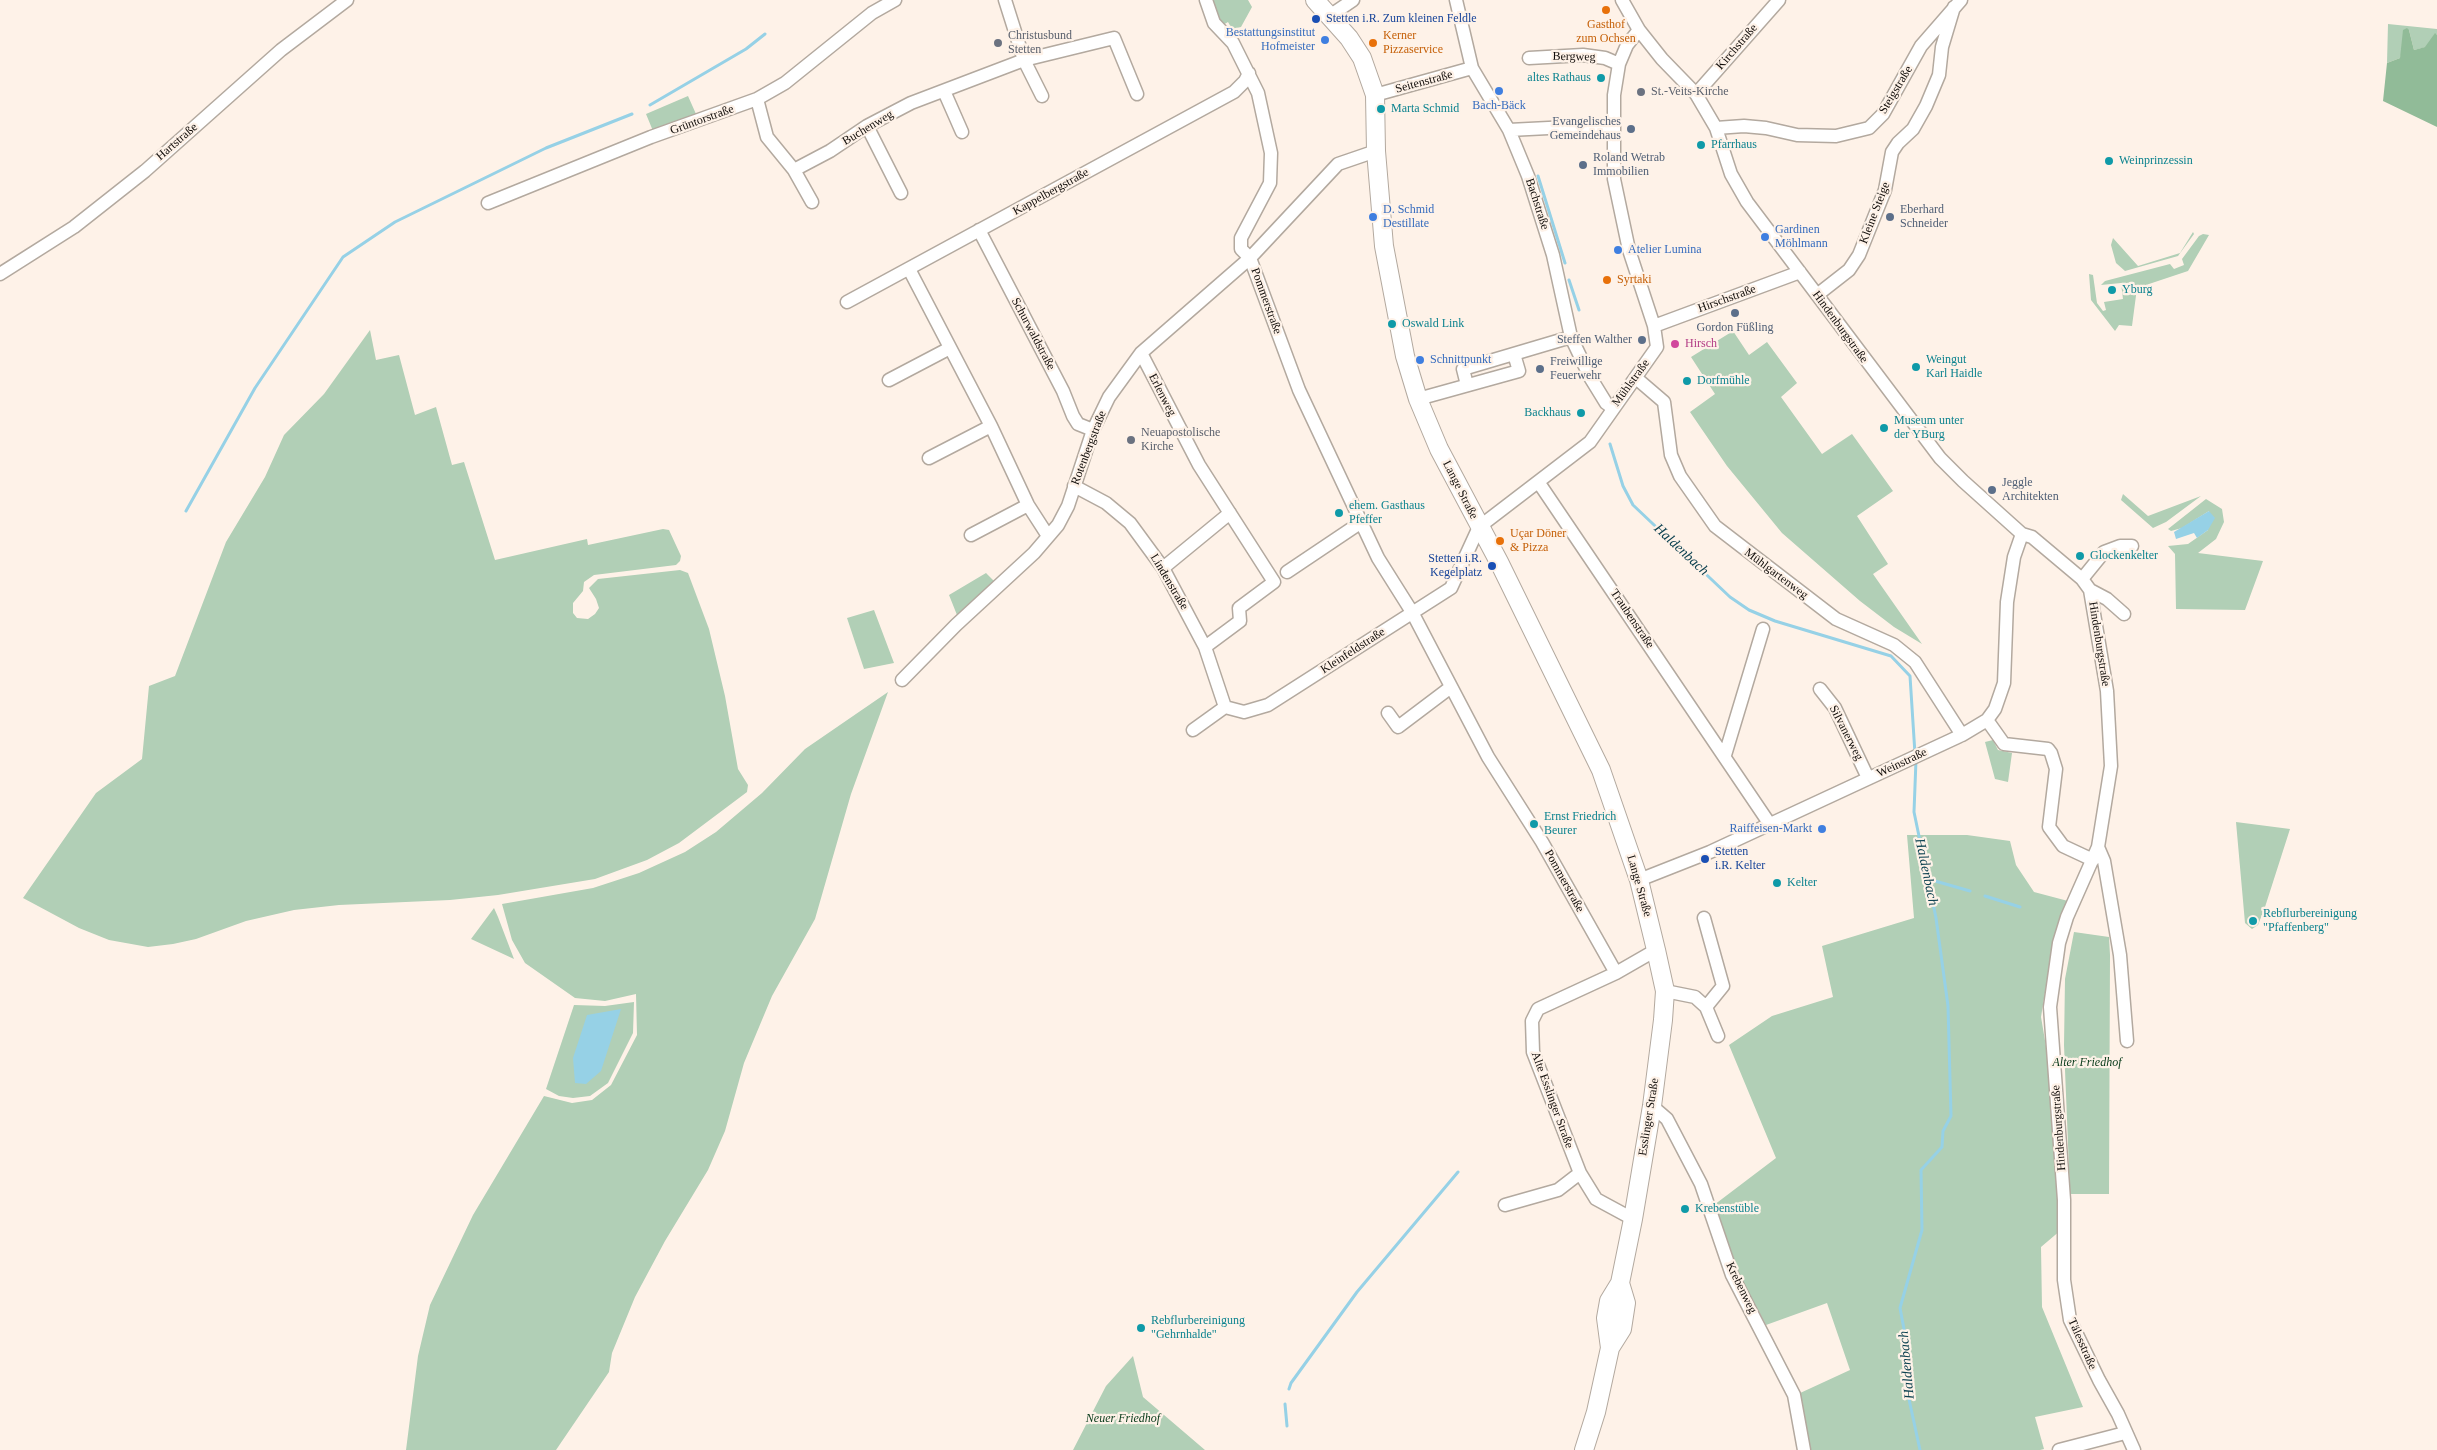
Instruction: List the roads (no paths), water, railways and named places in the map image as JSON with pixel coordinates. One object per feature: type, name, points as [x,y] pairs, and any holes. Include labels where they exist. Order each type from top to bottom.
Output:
[{"type":"main road","name":"Lange Straße","points":[[1315,0],[1331,15],[1362,58],[1375,95],[1376,151],[1384,246],[1405,356],[1418,399],[1439,449],[1499,562],[1601,770],[1639,880],[1656,950]]},
{"type":"main road","name":"Esslinger Straße","points":[[1584,1450],[1596,1412],[1609,1351],[1622,1329],[1626,1303],[1620,1284],[1652,1106],[1665,991],[1656,950]]},
{"type":"street","name":"Hartstraße","points":[[0,274],[74,227],[145,171],[281,50],[347,0]]},
{"type":"street","name":"Grüntorstraße","points":[[488,204],[651,137],[757,99],[785,83],[872,13],[895,0]]},
{"type":"street","points":[[1004,0],[1024,60],[1042,96]]},
{"type":"street","name":"Pommerstraße","points":[[1206,0],[1214,23],[1233,43],[1258,93],[1271,154],[1270,183],[1241,238],[1241,249],[1250,258],[1299,390],[1378,558],[1412,612],[1488,757],[1542,842],[1616,973]]},
{"type":"street","points":[[1331,15],[1353,0]]},
{"type":"street","name":"Bachstraße","points":[[1456,0],[1472,68],[1509,130],[1528,176],[1553,255],[1571,337],[1594,384],[1606,403],[1613,408]]},
{"type":"street","points":[[1622,0],[1639,30],[1662,59],[1696,94],[1716,128]]},
{"type":"street","name":"Kirchstraße","points":[[1696,94],[1779,0]]},
{"type":"street","name":"Steigstraße","points":[[1716,128],[1744,126],[1766,128],[1797,135],[1836,136],[1869,128],[1883,114],[1921,46],[1957,4]]},
{"type":"street","name":"Kleine Steige","points":[[1817,295],[1849,270],[1859,255],[1885,190],[1892,152],[1898,143],[1913,129],[1926,106],[1939,75],[1942,47],[1957,4]]},
{"type":"street","name":"Mühlstraße","points":[[1479,527],[1539,483],[1590,442],[1657,347],[1654,326],[1629,250],[1614,179],[1611,125],[1619,64],[1627,44],[1639,30]]},
{"type":"street","name":"Buchenweg","points":[[794,170],[830,151],[867,126],[911,103],[1024,60],[1114,38],[1137,94]]},
{"type":"street","name":"Bergweg","points":[[1529,58],[1583,55],[1604,58],[1619,64]]},
{"type":"street","name":"Seitenstraße","points":[[1375,95],[1472,68]]},
{"type":"street","name":"Kappelbergstraße","points":[[847,302],[1234,92],[1245,81],[1248,73]]},
{"type":"street","points":[[944,91],[962,132]]},
{"type":"street","points":[[757,99],[767,136],[794,170],[812,202]]},
{"type":"street","points":[[1509,130],[1611,125]]},
{"type":"street","points":[[867,126],[901,193]]},
{"type":"street","name":"Hindenburgstraße","points":[[1716,128],[1731,174],[1747,202],[1940,458],[2022,534],[2032,537],[2082,579],[2090,590],[2107,690],[2112,766],[2098,847],[2067,917],[2059,943],[2050,999],[2064,1200]]},
{"type":"street","name":"Rotenbergstraße","points":[[902,680],[956,625],[1034,553],[1058,525],[1068,506],[1093,430],[1109,397],[1141,353],[1250,258],[1338,164],[1376,151]]},
{"type":"street","name":"Schurwaldstraße","points":[[979,230],[1063,391],[1073,416],[1078,424],[1085,429],[1093,430]]},
{"type":"street","points":[[908,269],[991,426],[1028,505],[1048,536]]},
{"type":"street","name":"Hirschstraße","points":[[1654,326],[1800,272]]},
{"type":"street","points":[[1418,399],[1467,386],[1463,369],[1571,337]]},
{"type":"street","points":[[889,380],[950,348]]},
{"type":"street","name":"Erlenweg","points":[[1141,353],[1199,465],[1274,582],[1239,608],[1240,620],[1206,647]]},
{"type":"street","name":"Mühlgartenweg","points":[[1636,378],[1664,402],[1671,455],[1680,476],[1715,526],[1836,618],[1894,645],[1915,662],[1962,735]]},
{"type":"street","points":[[929,458],[991,426]]},
{"type":"street","name":"Traubenstraße","points":[[1539,483],[1725,755],[1769,824]]},
{"type":"street","name":"Lindenstraße","points":[[1074,486],[1106,504],[1130,523],[1163,568],[1206,647],[1225,707]]},
{"type":"street","points":[[971,535],[1028,505]]},
{"type":"street","points":[[1163,568],[1230,512]]},
{"type":"street","points":[[1287,572],[1360,523]]},
{"type":"street","name":"Kleinfeldstraße","points":[[1225,707],[1244,712],[1268,705],[1451,588],[1479,527]]},
{"type":"street","points":[[2022,534],[2014,557],[2007,602],[2004,683],[1995,709],[1987,720],[2004,744],[2048,749],[2056,769],[2049,827],[2063,846],[2093,860]]},
{"type":"street","points":[[2082,579],[2104,552],[2120,546],[2132,546]]},
{"type":"street","points":[[2090,590],[2107,599],[2124,614]]},
{"type":"street","points":[[1725,755],[1763,629]]},
{"type":"street","points":[[1388,713],[1398,727],[1451,687]]},
{"type":"street","name":"Silvanerweg","points":[[1820,690],[1835,708],[1868,778]]},
{"type":"street","points":[[1193,730],[1225,707]]},
{"type":"street","name":"Weinstraße","points":[[1639,880],[1710,852],[1962,735],[1987,720]]},
{"type":"street","points":[[2098,847],[2104,861],[2120,955],[2126,1041]]},
{"type":"street","points":[[1704,918],[1722,986],[1706,1007]]},
{"type":"street","name":"Alte Esslinger Straße","points":[[1633,1219],[1596,1199],[1580,1173],[1533,1052],[1532,1021],[1538,1009],[1616,973],[1656,950]]},
{"type":"street","points":[[1665,991],[1695,998],[1706,1007],[1718,1036]]},
{"type":"street","name":"Krebenweg","points":[[1652,1106],[1668,1119],[1701,1184],[1732,1275],[1794,1395],[1804,1450]]},
{"type":"street","points":[[1505,1205],[1558,1190],[1580,1173]]},
{"type":"street","name":"Tälesstraße","points":[[2064,1200],[2064,1280],[2070,1320],[2118,1414],[2134,1450]]},
{"type":"street","points":[[2059,1450],[2125,1433]]},
{"type":"water","points":[[2209,511],[2215,518],[2208,530],[2197,538],[2194,533],[2176,539],[2174,532]]},
{"type":"water","points":[[621,1009],[601,1071],[586,1084],[575,1083],[573,1058],[587,1015]]},
{"type":"waterway","points":[[650,105],[746,49],[765,34]]},
{"type":"waterway","points":[[186,511],[255,388],[343,257],[395,222],[546,148],[632,114]]},
{"type":"waterway","name":"Haldenbach","points":[[1538,176],[1565,263]]},
{"type":"waterway","name":"Haldenbach","points":[[1569,280],[1579,310]]},
{"type":"waterway","name":"Haldenbach","points":[[1610,444],[1623,486],[1633,505],[1730,597],[1749,610],[1775,621],[1891,656],[1910,676],[1915,754]]},
{"type":"waterway","name":"Haldenbach","points":[[1916,760],[1914,812],[1936,918],[1948,1006],[1951,1116],[1943,1131],[1942,1147],[1921,1170],[1922,1230],[1900,1308],[1907,1345],[1907,1390],[1920,1450]]},
{"type":"waterway","points":[[1928,879],[1970,891]]},
{"type":"waterway","points":[[1985,896],[2020,907]]},
{"type":"waterway","points":[[1289,1389],[1291,1383],[1357,1292],[1458,1172]]},
{"type":"waterway","points":[[1285,1404],[1287,1426]]},
{"type":"place","name":"Gasthof zum Ochsen","points":[[1606,10]]},
{"type":"place","name":"Stetten i.R. Zum kleinen Feldle","points":[[1316,19]]},
{"type":"place","name":"Bestattungsinstitut Hofmeister","points":[[1325,40]]},
{"type":"place","name":"Christusbund Stetten","points":[[998,43]]},
{"type":"place","name":"Kerner Pizzaservice","points":[[1373,43]]},
{"type":"place","name":"altes Rathaus","points":[[1601,78]]},
{"type":"place","name":"Bach-Bäck","points":[[1499,91]]},
{"type":"place","name":"St.-Veits-Kirche","points":[[1641,92]]},
{"type":"place","name":"Marta Schmid","points":[[1381,109]]},
{"type":"place","name":"Evangelisches Gemeindehaus","points":[[1631,129]]},
{"type":"place","name":"Pfarrhaus","points":[[1701,145]]},
{"type":"place","name":"Weinprinzessin","points":[[2109,161]]},
{"type":"place","name":"Roland Wetrab Immobilien","points":[[1583,165]]},
{"type":"place","name":"D. Schmid Destillate","points":[[1373,217]]},
{"type":"place","name":"Eberhard Schneider","points":[[1890,217]]},
{"type":"place","name":"Gardinen Möhlmann","points":[[1765,237]]},
{"type":"place","name":"Atelier Lumina","points":[[1618,250]]},
{"type":"place","name":"Syrtaki","points":[[1607,280]]},
{"type":"place","name":"Yburg","points":[[2112,290]]},
{"type":"place","name":"Gordon Füßling","points":[[1735,313]]},
{"type":"place","name":"Oswald Link","points":[[1392,324]]},
{"type":"place","name":"Steffen Walther","points":[[1642,340]]},
{"type":"place","name":"Hirsch","points":[[1675,344]]},
{"type":"place","name":"Schnittpunkt","points":[[1420,360]]},
{"type":"place","name":"Weingut Karl Haidle","points":[[1916,367]]},
{"type":"place","name":"Freiwillige Feuerwehr","points":[[1540,369]]},
{"type":"place","name":"Dorfmühle","points":[[1687,381]]},
{"type":"place","name":"Backhaus","points":[[1581,413]]},
{"type":"place","name":"Museum unter der YBurg","points":[[1884,428]]},
{"type":"place","name":"Neuapostolische Kirche","points":[[1131,440]]},
{"type":"place","name":"Jeggle Architekten","points":[[1992,490]]},
{"type":"place","name":"ehem. Gasthaus Pfeffer","points":[[1339,513]]},
{"type":"place","name":"Uçar Döner & Pizza","points":[[1500,541]]},
{"type":"place","name":"Glockenkelter","points":[[2080,556]]},
{"type":"place","name":"Stetten i.R. Kegelplatz","points":[[1492,566]]},
{"type":"place","name":"Ernst Friedrich Beurer","points":[[1534,824]]},
{"type":"place","name":"Raiffeisen-Markt","points":[[1822,829]]},
{"type":"place","name":"Stetten i.R. Kelter","points":[[1705,859]]},
{"type":"place","name":"Kelter","points":[[1777,883]]},
{"type":"place","name":"Rebflurbereinigung \"Pfaffenberg\"","points":[[2253,921]]},
{"type":"place","name":"Krebenstüble","points":[[1685,1209]]},
{"type":"place","name":"Rebflurbereinigung \"Gehrnhalde\"","points":[[1141,1328]]},
{"type":"park label","name":"Alter Friedhof","points":[[2087,1063]]},
{"type":"park label","name":"Neuer Friedhof","points":[[1123,1419]]}]
